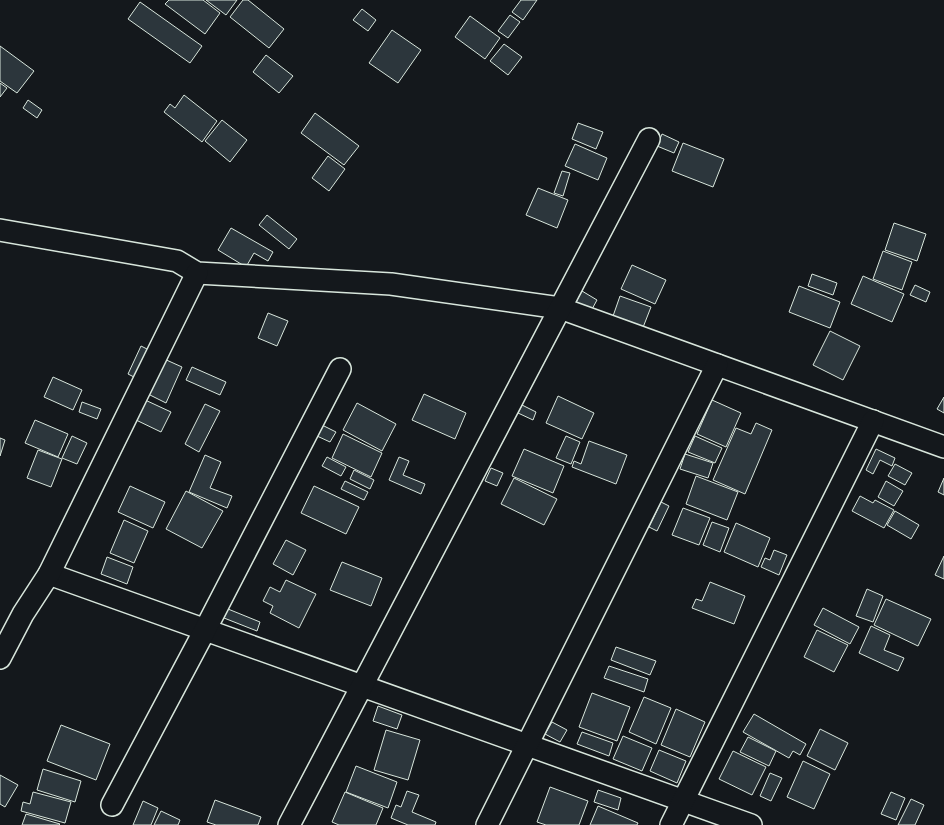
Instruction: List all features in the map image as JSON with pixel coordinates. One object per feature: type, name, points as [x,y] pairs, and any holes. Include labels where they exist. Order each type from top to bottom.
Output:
[{"type":"street","points":[[289,825],[650,139]]},
{"type":"street","points":[[0,230],[177,261],[196,273],[391,284],[560,308],[944,447]]},
{"type":"street","points":[[0,658],[23,614],[50,574],[196,273]]},
{"type":"street","points":[[487,825],[717,365]]},
{"type":"street","points":[[112,804],[205,630],[340,369]]},
{"type":"street","points":[[671,825],[873,421]]},
{"type":"street","points":[[50,574],[751,825]]},
{"type":"building","points":[[169,0],[203,0],[220,13],[205,34],[165,4]]},
{"type":"building","points":[[206,0],[237,0],[226,15]]},
{"type":"building","points":[[243,0],[248,0],[284,29],[269,48],[230,17]]},
{"type":"building","points":[[521,0],[537,0],[523,20],[512,12]]},
{"type":"building","points":[[140,2],[202,46],[190,63],[128,19]]},
{"type":"building","points":[[362,9],[376,20],[368,31],[353,20]]},
{"type":"building","points":[[510,15],[520,22],[508,38],[498,31]]},
{"type":"building","points":[[470,16],[500,38],[485,59],[455,37]]},
{"type":"building","points":[[392,30],[421,50],[398,83],[369,63]]},
{"type":"building","points":[[504,44],[522,57],[508,75],[490,61]]},
{"type":"building","points":[[0,46],[34,71],[17,93],[0,81]]},
{"type":"building","points":[[266,55],[293,76],[279,93],[253,72]]},
{"type":"building","points":[[0,83],[7,88],[0,97]]},
{"type":"building","points":[[184,95],[217,121],[202,142],[164,112],[170,104],[175,108]]},
{"type":"building","points":[[28,100],[42,110],[37,118],[23,108]]},
{"type":"building","points":[[315,113],[359,146],[344,165],[301,133]]},
{"type":"building","points":[[222,120],[247,140],[230,162],[205,141]]},
{"type":"building","points":[[578,123],[603,132],[596,149],[572,139]]},
{"type":"building","points":[[662,134],[679,142],[674,153],[657,146]]},
{"type":"building","points":[[683,143],[724,159],[713,187],[672,171]]},
{"type":"building","points":[[575,144],[607,158],[598,180],[565,166]]},
{"type":"building","points":[[328,156],[345,169],[329,191],[312,178]]},
{"type":"building","points":[[562,171],[570,173],[563,196],[554,193]]},
{"type":"building","points":[[538,188],[568,200],[557,228],[526,215]]},
{"type":"building","points":[[267,215],[297,239],[289,249],[259,225]]},
{"type":"building","points":[[894,223],[926,234],[917,261],[885,250]]},
{"type":"building","points":[[231,228],[273,252],[268,261],[254,253],[246,267],[218,250]]},
{"type":"building","points":[[883,251],[912,262],[902,290],[873,279]]},
{"type":"building","points":[[632,265],[666,280],[655,304],[621,289]]},
{"type":"building","points":[[812,274],[837,283],[833,295],[808,286]]},
{"type":"building","points":[[863,276],[904,294],[892,322],[851,304]]},
{"type":"building","points":[[915,285],[930,292],[926,302],[910,295]]},
{"type":"building","points":[[799,286],[840,302],[830,328],[789,312]]},
{"type":"building","points":[[582,291],[597,300],[591,311],[576,302]]},
{"type":"building","points":[[620,296],[651,307],[642,330],[612,319]]},
{"type":"building","points":[[268,313],[288,321],[277,346],[258,338]]},
{"type":"building","points":[[830,331],[860,346],[843,380],[813,365]]},
{"type":"building","points":[[141,346],[151,351],[138,379],[128,374]]},
{"type":"building","points":[[162,358],[182,367],[166,403],[146,393]]},
{"type":"building","points":[[192,367],[226,382],[220,395],[186,380]]},
{"type":"building","points":[[53,377],[82,390],[73,410],[44,397]]},
{"type":"building","points":[[424,394],[466,413],[455,439],[412,420]]},
{"type":"building","points":[[558,396],[594,413],[582,439],[546,423]]},
{"type":"building","points":[[944,397],[944,413],[937,409]]},
{"type":"building","points":[[143,399],[171,412],[161,432],[134,419]]},
{"type":"building","points":[[712,400],[741,413],[726,447],[697,434]]},
{"type":"building","points":[[82,402],[101,409],[97,419],[79,412]]},
{"type":"building","points":[[357,403],[396,424],[382,451],[343,430]]},
{"type":"building","points":[[205,404],[220,411],[199,452],[185,444]]},
{"type":"building","points":[[522,405],[536,412],[533,420],[518,413]]},
{"type":"building","points":[[35,420],[68,434],[58,457],[25,443]]},
{"type":"building","points":[[756,423],[772,430],[745,494],[713,480],[736,428],[751,434]]},
{"type":"building","points":[[322,425],[336,432],[330,442],[317,436]]},
{"type":"building","points":[[343,434],[382,453],[371,477],[332,458]]},
{"type":"building","points":[[72,436],[87,443],[77,464],[62,458]]},
{"type":"building","points":[[566,436],[580,442],[571,464],[556,458]]},
{"type":"building","points":[[695,436],[722,448],[715,463],[688,452]]},
{"type":"building","points":[[0,438],[5,440],[0,456]]},
{"type":"building","points":[[589,441],[627,455],[616,484],[572,467],[574,461],[581,464]]},
{"type":"building","points":[[524,449],[564,466],[553,493],[512,476]]},
{"type":"building","points":[[876,449],[895,458],[892,466],[880,460],[873,474],[866,470]]},
{"type":"building","points":[[38,450],[62,459],[51,487],[27,478]]},
{"type":"building","points":[[685,454],[713,463],[708,478],[680,469]]},
{"type":"building","points":[[205,455],[221,462],[210,488],[232,496],[227,508],[189,492]]},
{"type":"building","points":[[327,457],[346,467],[341,476],[322,466]]},
{"type":"building","points":[[399,457],[409,461],[403,475],[425,484],[421,494],[389,480]]},
{"type":"building","points":[[895,464],[912,473],[905,485],[888,476]]},
{"type":"building","points":[[491,468],[503,473],[497,486],[485,481]]},
{"type":"building","points":[[354,470],[374,480],[370,489],[350,479]]},
{"type":"building","points":[[696,476],[738,492],[727,520],[686,504]]},
{"type":"building","points":[[514,478],[557,499],[544,525],[501,504]]},
{"type":"building","points":[[944,478],[944,495],[938,492]]},
{"type":"building","points":[[345,481],[368,492],[364,500],[341,489]]},
{"type":"building","points":[[886,481],[903,491],[894,506],[878,497]]},
{"type":"building","points":[[130,486],[165,502],[153,528],[118,512]]},
{"type":"building","points":[[314,486],[359,507],[346,534],[301,513]]},
{"type":"building","points":[[186,491],[223,511],[202,548],[166,529]]},
{"type":"building","points":[[860,496],[873,503],[875,500],[894,510],[884,528],[852,511]]},
{"type":"building","points":[[661,502],[669,506],[657,531],[649,527]]},
{"type":"building","points":[[683,508],[710,518],[699,545],[672,535]]},
{"type":"building","points":[[895,511],[919,525],[911,539],[887,525]]},
{"type":"building","points":[[124,520],[148,531],[134,563],[110,553]]},
{"type":"building","points":[[712,522],[729,528],[720,552],[703,545]]},
{"type":"building","points":[[736,523],[770,538],[758,567],[724,552]]},
{"type":"building","points":[[286,540],[306,550],[293,575],[273,564]]},
{"type":"building","points":[[774,550],[787,555],[779,575],[761,567],[765,558],[770,560]]},
{"type":"building","points":[[944,556],[944,579],[935,575]]},
{"type":"building","points":[[107,557],[133,567],[127,584],[101,574]]},
{"type":"building","points":[[342,562],[382,578],[371,606],[330,590]]},
{"type":"building","points":[[286,580],[316,594],[299,628],[270,613],[273,606],[263,601],[270,587],[280,592]]},
{"type":"building","points":[[710,582],[745,596],[734,624],[692,608],[696,599],[702,601]]},
{"type":"building","points":[[867,589],[883,596],[873,622],[856,616]]},
{"type":"building","points":[[886,599],[931,619],[918,646],[874,625]]},
{"type":"building","points":[[823,608],[859,627],[850,644],[814,625]]},
{"type":"building","points":[[228,609],[260,622],[257,631],[224,618]]},
{"type":"building","points":[[871,626],[890,635],[884,650],[904,658],[898,671],[859,653]]},
{"type":"building","points":[[817,630],[848,645],[834,672],[804,657]]},
{"type":"building","points":[[616,647],[656,661],[650,675],[611,660]]},
{"type":"building","points":[[609,666],[648,679],[644,692],[604,678]]},
{"type":"building","points":[[592,693],[630,707],[617,741],[579,727]]},
{"type":"building","points":[[644,697],[671,708],[656,744],[629,732]]},
{"type":"building","points":[[378,706],[402,715],[397,729],[373,721]]},
{"type":"building","points":[[676,709],[705,722],[690,757],[661,745]]},
{"type":"building","points":[[754,714],[806,744],[800,755],[793,751],[789,758],[743,732]]},
{"type":"building","points":[[552,722],[567,730],[560,742],[545,734]]},
{"type":"building","points":[[61,725],[110,744],[96,780],[47,761]]},
{"type":"building","points":[[820,729],[848,743],[835,770],[807,756]]},
{"type":"building","points":[[386,730],[420,740],[408,780],[374,770]]},
{"type":"building","points":[[582,732],[613,743],[609,756],[577,744]]},
{"type":"building","points":[[623,736],[652,748],[642,771],[613,759]]},
{"type":"building","points":[[748,737],[776,751],[769,766],[740,752]]},
{"type":"building","points":[[659,750],[686,761],[677,783],[650,771]]},
{"type":"building","points":[[733,751],[766,767],[752,795],[719,779]]},
{"type":"building","points":[[803,761],[830,774],[814,809],[787,797]]},
{"type":"building","points":[[356,766],[397,782],[388,808],[346,792]]},
{"type":"building","points":[[43,769],[81,781],[75,802],[37,790]]},
{"type":"building","points":[[770,773],[782,778],[771,801],[760,796]]},
{"type":"building","points":[[0,775],[18,785],[5,807],[0,804]]},
{"type":"building","points":[[550,787],[588,801],[579,825],[546,825],[537,822]]},
{"type":"building","points":[[598,790],[621,798],[618,810],[594,802]]},
{"type":"building","points":[[407,791],[419,795],[412,812],[436,822],[435,825],[408,825],[391,818],[396,805],[401,807]]},
{"type":"building","points":[[33,792],[71,802],[65,823],[21,811],[23,802],[30,804]]},
{"type":"building","points":[[345,792],[383,808],[376,825],[339,825],[332,822]]},
{"type":"building","points":[[891,792],[905,798],[896,820],[881,814]]},
{"type":"building","points":[[911,799],[924,805],[915,825],[898,825]]},
{"type":"building","points":[[215,800],[261,817],[258,825],[216,825],[207,822]]},
{"type":"building","points":[[143,801],[158,808],[151,825],[133,825]]},
{"type":"building","points":[[598,806],[638,823],[637,825],[590,825]]},
{"type":"building","points":[[161,811],[180,820],[178,825],[154,825]]},
{"type":"building","points":[[26,814],[60,824],[22,825]]}]
